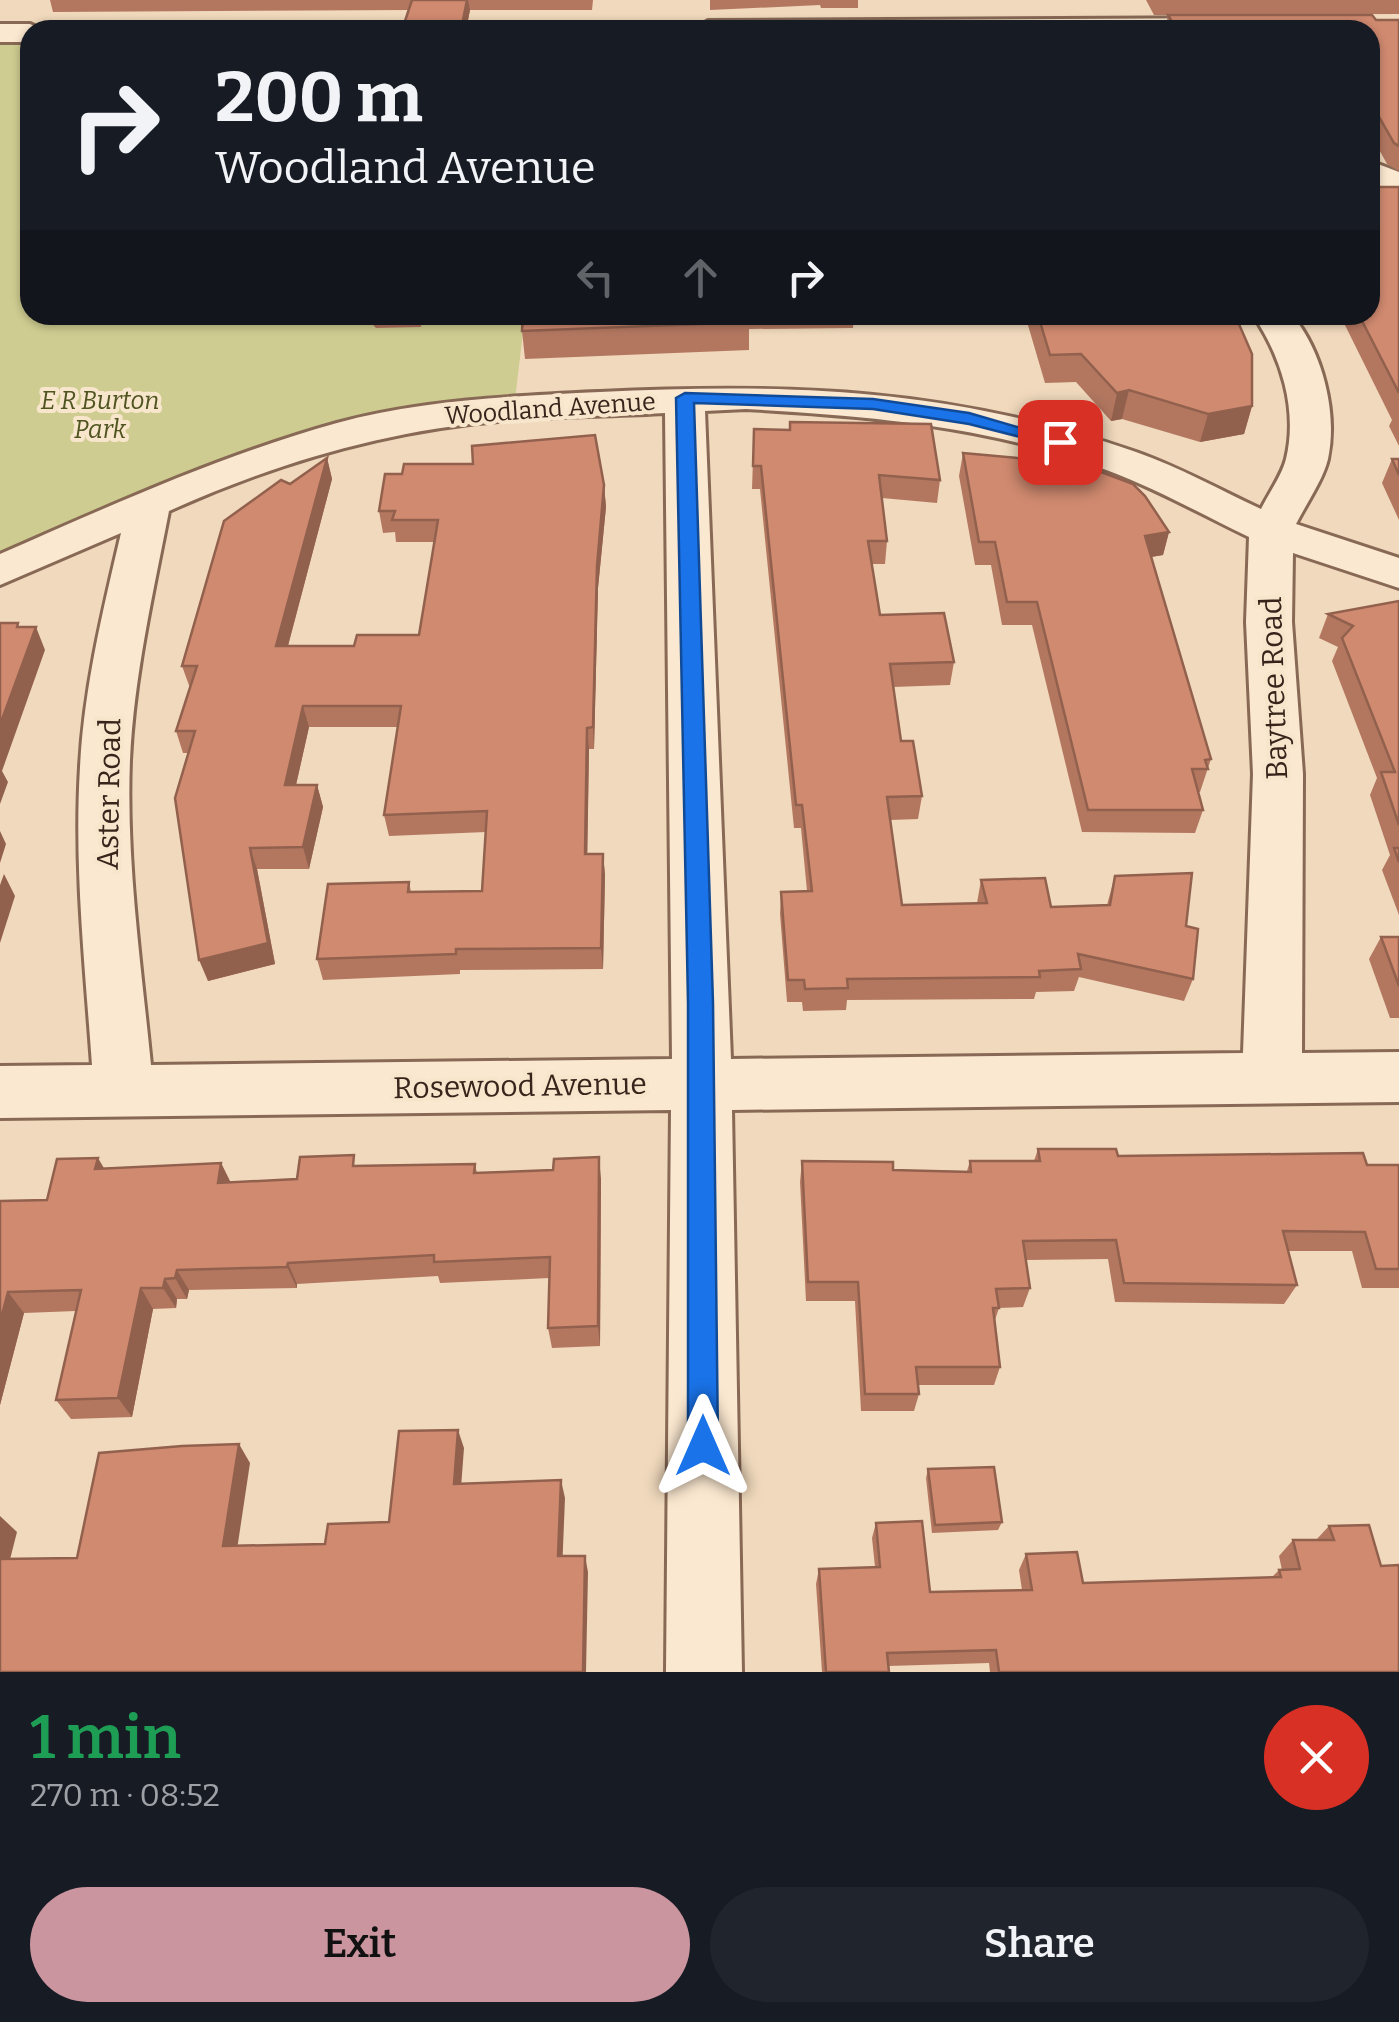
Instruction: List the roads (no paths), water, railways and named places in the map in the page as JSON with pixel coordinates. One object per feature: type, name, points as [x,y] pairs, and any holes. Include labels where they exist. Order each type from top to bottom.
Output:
[{"type":"street","points":[[983,0],[1024,20]]},
{"type":"street","name":"Baytree Road","points":[[1272,1078],[1278,774],[1269,622],[1272,530],[1306,460],[1310,395],[1280,325]]},
{"type":"street","points":[[685,398],[700,1084],[704,1672]]},
{"type":"street","name":"Woodland Avenue","points":[[0,571],[150,502],[281,453],[424,418],[496,409],[685,398],[873,404],[999,425],[1124,462],[1272,530],[1399,574]]},
{"type":"street","name":"Aster Road","points":[[124,1090],[105,857],[105,759],[122,638],[150,502]]},
{"type":"street","name":"Rosewood Avenue","points":[[0,1092],[1399,1077]]},
{"type":"park label","name":"E R Burton Park","points":[[100,414]]}]
